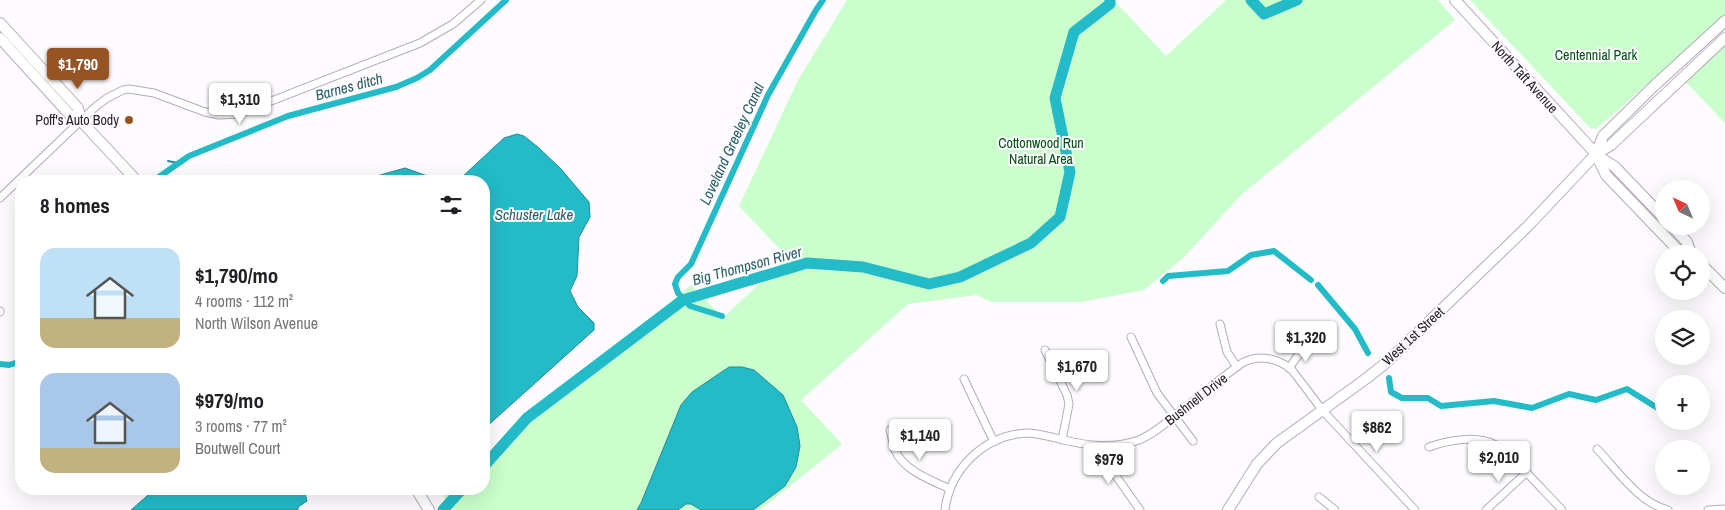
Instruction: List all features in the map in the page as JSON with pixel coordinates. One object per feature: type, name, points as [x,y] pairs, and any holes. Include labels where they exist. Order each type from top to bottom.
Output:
[{"type":"main road","name":"North Taft Avenue","points":[[1455,0],[1596,154]]},
{"type":"main road","name":"West 1st Street","points":[[1596,154],[1603,136],[1725,21]]},
{"type":"main road","points":[[0,23],[78,108],[80,121]]},
{"type":"main road","points":[[0,38],[70,115],[80,121],[131,175]]},
{"type":"main road","name":"West 1st Street","points":[[1228,510],[1257,464],[1277,444],[1387,362],[1528,226],[1596,154],[1618,139],[1725,38]]},
{"type":"main road","points":[[1596,154],[1614,166],[1655,209]]},
{"type":"main road","points":[[1596,154],[1606,175],[1673,245]]},
{"type":"main road","points":[[1680,235],[1688,245]]},
{"type":"main road","points":[[1710,273],[1725,288]]},
{"type":"main road","points":[[420,495],[429,510]]},
{"type":"street","points":[[24,175],[107,98],[130,89],[154,93],[205,112],[219,115],[238,114],[420,43],[453,24],[481,0]]},
{"type":"street","points":[[0,198],[15,184]]},
{"type":"street","points":[[1220,324],[1227,352],[1237,367]]},
{"type":"street","points":[[1131,337],[1157,393],[1193,441]]},
{"type":"street","points":[[1290,368],[1305,346]]},
{"type":"street","points":[[1045,350],[1067,395],[1069,404],[1062,440]]},
{"type":"street","name":"Bushnell Drive","points":[[945,510],[950,489],[964,465],[976,452],[1000,439],[1027,433],[1094,446],[1112,446],[1140,439],[1154,432],[1247,360],[1263,358],[1274,359],[1290,368],[1323,411],[1415,510]]},
{"type":"street","points":[[964,380],[994,442]]},
{"type":"street","points":[[890,430],[895,450],[903,460],[926,478],[950,489]]},
{"type":"street","points":[[1429,448],[1443,442],[1463,440],[1489,442],[1506,451],[1562,510]]},
{"type":"street","points":[[1112,446],[1116,476],[1140,510]]},
{"type":"street","points":[[1597,449],[1639,495],[1655,506],[1668,510]]},
{"type":"street","points":[[1486,510],[1527,472]]},
{"type":"street","points":[[1318,496],[1335,510]]},
{"type":"street","points":[[1708,510],[1725,509]]},
{"type":"green space","name":"Cottonwood Run Natural Area","points":[[847,0],[1114,0],[1166,56],[1226,0],[1438,0],[1455,20],[1242,194],[1183,258],[1144,290],[1081,302],[991,302],[977,295],[908,304],[801,400],[842,444],[760,510],[454,510],[443,495],[490,495],[490,459],[524,419],[691,285],[723,318],[787,257],[739,206],[798,80]]},
{"type":"green space","name":"Centennial Park","points":[[1470,0],[1725,0],[1725,16],[1596,129],[1590,128]]},
{"type":"green space","points":[[1725,43],[1725,123],[1684,80]]},
{"type":"water","name":"Schuster Lake","points":[[517,134],[524,136],[561,169],[589,202],[590,217],[579,237],[577,276],[570,291],[578,307],[594,323],[594,330],[490,424],[490,175],[464,175],[504,138]]},
{"type":"water","name":"Schuster Lake","points":[[405,168],[425,175],[380,175]]},
{"type":"water","points":[[729,367],[742,367],[754,370],[783,395],[797,427],[800,446],[796,467],[785,486],[753,510],[701,510],[691,504],[686,504],[678,510],[637,510],[681,405],[692,392]]},
{"type":"water","points":[[148,495],[306,495],[307,501],[298,507],[298,510],[131,510]]},
{"type":"waterway","name":"Barnes ditch","points":[[162,175],[189,156],[288,116],[396,87],[417,78],[430,70],[506,0]]},
{"type":"waterway","name":"Loveland Greeley Canal","points":[[722,316],[690,306],[678,293],[675,284],[678,277],[691,264],[768,95],[823,0]]},
{"type":"waterway","name":"Big Thompson River","points":[[490,459],[527,418],[683,300],[807,263],[863,267],[929,284],[960,277],[1031,243],[1060,217],[1070,172],[1055,98],[1074,32],[1110,4],[1110,0]]},
{"type":"waterway","name":"Big Thompson River","points":[[1251,0],[1264,14],[1297,0]]},
{"type":"waterway","name":"Barnes ditch","points":[[168,161],[178,163]]},
{"type":"waterway","points":[[1163,281],[1168,276],[1228,271],[1251,255],[1274,251],[1311,280]]},
{"type":"waterway","points":[[1318,285],[1355,329],[1368,353]]},
{"type":"waterway","name":"Barnes ditch","points":[[0,364],[9,365],[15,363]]},
{"type":"waterway","points":[[1389,378],[1391,392],[1402,398],[1428,398],[1441,406],[1494,401],[1532,408],[1569,394],[1596,400],[1627,389],[1655,406]]},
{"type":"waterway","name":"Big Thompson River","points":[[443,510],[457,495]]},
{"type":"place","name":"Poff's Auto Body","points":[[129,120]]}]
